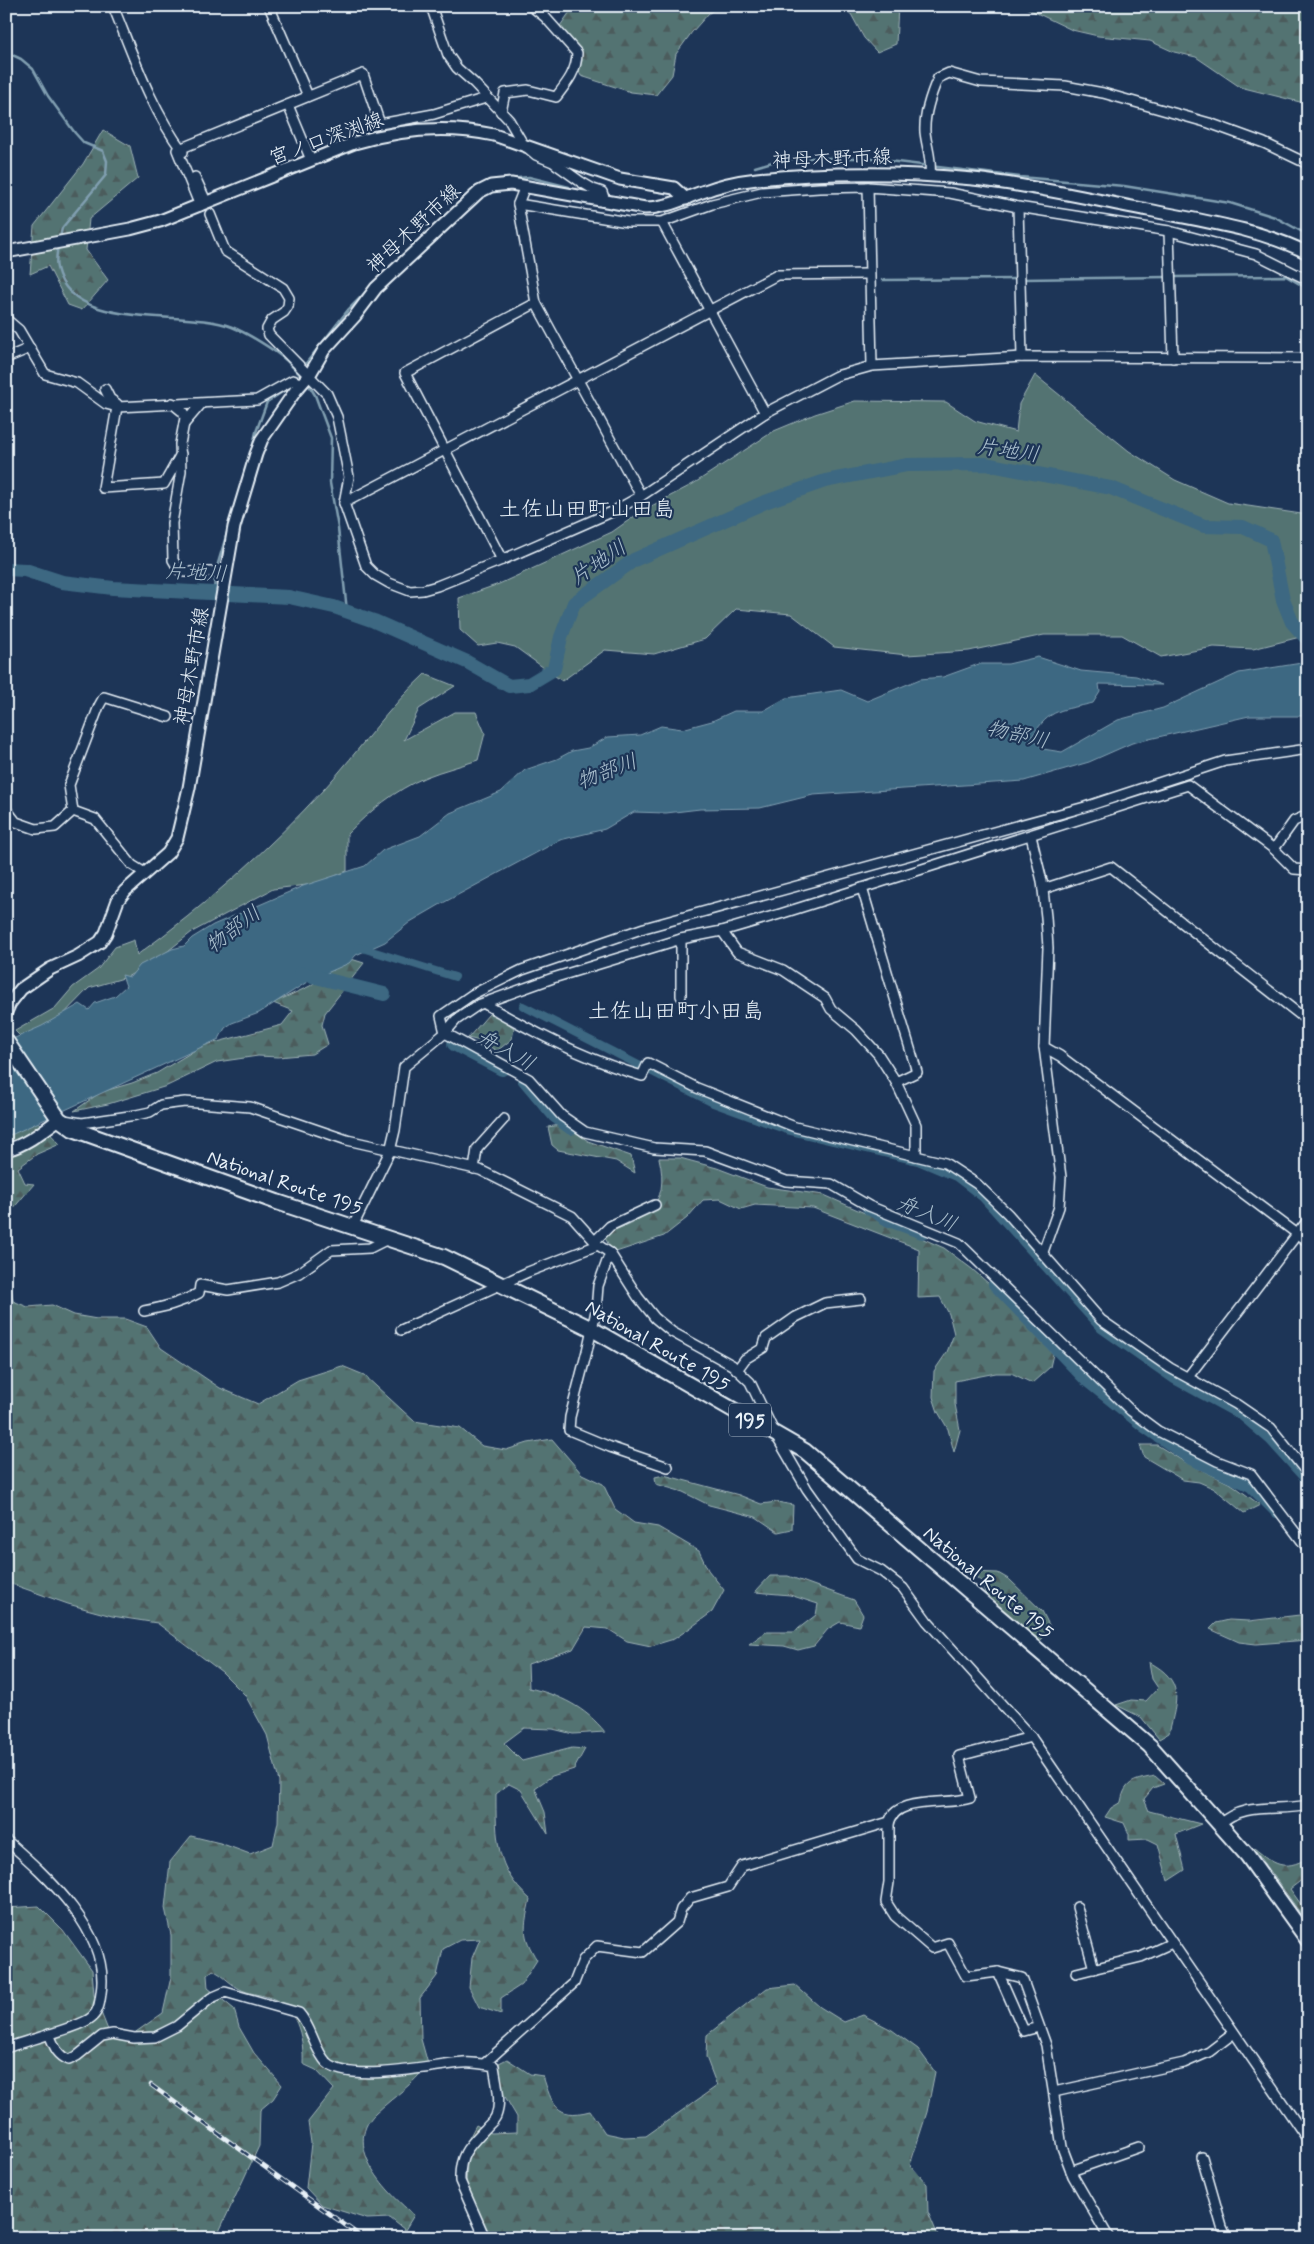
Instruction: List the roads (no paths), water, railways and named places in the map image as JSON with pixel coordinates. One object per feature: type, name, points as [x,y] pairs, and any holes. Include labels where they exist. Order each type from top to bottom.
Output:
[{"type":"highway","name":"National Route 195","points":[[6,1041],[56,1115],[73,1129],[93,1138],[277,1202],[444,1257],[592,1329],[805,1451],[1150,1746],[1247,1855],[1308,1940]]},
{"type":"main road","name":"宮ノ口深渕線","points":[[6,252],[130,229],[379,135],[418,130],[477,132],[523,144],[620,180],[674,188],[686,199]]},
{"type":"main road","name":"神母木野市線","points":[[6,1012],[10,1003],[21,989],[50,969],[78,956],[100,942],[106,933],[118,900],[133,882],[168,852],[177,838],[189,788],[221,609],[224,574],[234,527],[262,439],[303,377],[376,288],[471,198],[487,188],[499,185],[525,186],[645,208],[660,208],[715,188],[759,179],[888,173],[930,174],[1077,197],[1242,229],[1288,243],[1308,253]]},
{"type":"main road","points":[[6,1150],[14,1148],[37,1135],[56,1115]]},
{"type":"street","points":[[113,6],[159,115],[180,148]]},
{"type":"street","points":[[270,6],[308,96]]},
{"type":"street","points":[[430,6],[448,55],[457,68],[509,120],[523,144],[536,155],[553,162],[587,186],[602,192],[606,201]]},
{"type":"street","points":[[501,112],[505,93],[515,90],[528,90],[556,97],[571,78],[577,60],[577,53],[572,45],[545,17],[531,6]]},
{"type":"street","points":[[930,174],[932,159],[925,132],[927,111],[938,78],[949,73],[981,82],[1065,86],[1103,93],[1209,123],[1264,143],[1308,164]]},
{"type":"street","points":[[203,203],[177,150],[363,74],[380,124],[434,114],[486,98]]},
{"type":"street","points":[[288,105],[311,160]]},
{"type":"street","points":[[525,186],[518,204],[536,303],[640,496]]},
{"type":"street","points":[[518,204],[628,222],[662,222],[719,202],[762,192],[868,187],[950,193],[1018,207],[1169,232],[1256,254],[1308,280]]},
{"type":"street","points":[[868,187],[872,366]]},
{"type":"street","points":[[1018,207],[1022,357]]},
{"type":"street","points":[[210,214],[225,251],[284,288],[289,298],[288,306],[284,312],[272,320],[267,329],[269,335],[303,377],[327,394],[337,417],[349,477],[344,503],[366,566],[389,582],[410,591],[423,590],[502,560],[589,522],[640,496],[765,413],[836,376],[872,366],[1022,357],[1308,358]]},
{"type":"street","points":[[662,222],[765,413]]},
{"type":"street","points":[[1169,232],[1173,358]]},
{"type":"street","points":[[344,503],[579,381],[777,275],[869,274]]},
{"type":"street","points":[[502,560],[405,373],[536,303]]},
{"type":"street","points":[[6,319],[19,330],[45,374],[77,383],[106,404],[117,407],[256,400],[303,377]]},
{"type":"street","points":[[6,358],[30,348]]},
{"type":"street","points":[[105,389],[110,399],[117,404],[117,407],[103,488],[164,484],[181,454]]},
{"type":"street","points":[[172,403],[183,412],[181,471],[172,523],[173,560],[179,570],[184,572],[208,571],[224,574]]},
{"type":"street","points":[[181,427],[201,404]]},
{"type":"street","points":[[73,811],[69,786],[104,697],[168,717]]},
{"type":"street","points":[[1308,749],[1225,761],[1085,806],[644,928],[522,970],[473,994],[441,1016],[445,1033],[529,1079],[562,1116],[585,1132],[654,1148],[704,1152],[786,1181],[831,1184],[869,1206],[959,1243],[1131,1411],[1158,1431],[1217,1461],[1252,1474],[1308,1549]]},
{"type":"street","points":[[353,1226],[390,1151],[396,1130],[404,1067],[445,1033],[456,1020],[478,1005],[553,978],[681,939],[722,931],[1031,836],[1188,785],[1274,849],[1294,869],[1308,870]]},
{"type":"street","points":[[6,808],[16,822],[36,829],[55,827],[73,811]]},
{"type":"street","points":[[73,811],[95,819],[132,865],[147,871]]},
{"type":"street","points":[[1274,849],[1294,822],[1308,815]]},
{"type":"street","points":[[1031,836],[1043,889],[1048,948],[1044,1047],[1060,1177],[1059,1207],[1043,1252]]},
{"type":"street","points":[[1043,889],[1111,867],[1308,1021]]},
{"type":"street","points":[[862,888],[917,1072],[896,1082]]},
{"type":"street","points":[[722,931],[737,952],[783,970],[824,998],[831,1009],[856,1030],[878,1054],[896,1082],[916,1125],[916,1156]]},
{"type":"street","points":[[681,939],[681,996]]},
{"type":"street","points":[[485,1004],[523,1026],[615,1068],[642,1076],[648,1063],[697,1088],[795,1127],[945,1163],[977,1184],[1043,1252],[1101,1320],[1143,1350],[1188,1378],[1236,1404],[1271,1428],[1308,1474]]},
{"type":"street","points":[[1044,1047],[1060,1056],[1308,1242]]},
{"type":"street","points":[[56,1115],[82,1123],[136,1115],[150,1112],[161,1105],[185,1102],[250,1107],[347,1140],[474,1169],[530,1194],[572,1216],[597,1243],[610,1253],[638,1298],[655,1318],[672,1332],[737,1370],[750,1382],[775,1434],[807,1489],[857,1559],[881,1571],[902,1588],[927,1621],[1031,1737],[1234,2033],[1304,2128],[1308,2140]]},
{"type":"street","points":[[474,1169],[478,1149],[504,1119]]},
{"type":"street","points":[[401,1330],[597,1243],[610,1226],[655,1205]]},
{"type":"street","points":[[1188,1378],[1308,1220]]},
{"type":"street","points":[[144,1311],[188,1300],[199,1293],[200,1284],[228,1290],[278,1282],[299,1273],[331,1250],[370,1248],[391,1238]]},
{"type":"street","points":[[610,1253],[598,1286],[592,1329],[570,1417],[569,1430],[668,1467]]},
{"type":"street","points":[[737,1370],[745,1358],[763,1348],[766,1338],[796,1317],[825,1303],[861,1299]]},
{"type":"street","points":[[1031,1737],[959,1756],[970,1798],[959,1802],[901,1807],[890,1817],[889,1882],[886,1902],[895,1916],[932,1948],[948,1944],[966,1976],[998,1972],[1022,1978],[1046,2045],[1062,2147],[1071,2171],[1109,2238]]},
{"type":"street","points":[[1220,1824],[1242,1811],[1308,1805]]},
{"type":"street","points":[[484,2064],[574,1983],[583,1960],[598,1946],[643,1952],[678,1922],[681,1909],[690,1898],[728,1887],[742,1866],[890,1822]]},
{"type":"street","points":[[6,1840],[35,1866],[59,1892],[87,1928],[100,1957],[104,1978],[99,2007],[92,2018],[76,2026],[6,2048]]},
{"type":"street","points":[[1077,1907],[1094,1968]]},
{"type":"street","points":[[1076,1973],[1141,1957],[1172,1943]]},
{"type":"street","points":[[998,1972],[1024,2031],[1039,2027]]},
{"type":"street","points":[[49,2034],[56,2051],[61,2057],[69,2060],[102,2036],[113,2034],[134,2038],[155,2037],[177,2026],[211,1998],[224,1992],[299,2013],[328,2064],[340,2070],[354,2073],[405,2071],[463,2063],[494,2066],[498,2092],[497,2114],[465,2150],[460,2171],[460,2181],[485,2238]]},
{"type":"street","points":[[1054,2092],[1184,2063],[1209,2052],[1234,2033]]},
{"type":"street","points":[[1071,2171],[1139,2147]]},
{"type":"street","points":[[1202,2157],[1222,2227],[1227,2238]]},
{"type":"water","name":"物部川","points":[[1038,657],[1081,671],[1136,676],[1162,685],[1099,684],[1100,692],[1093,703],[1065,709],[1045,720],[1032,737],[1043,749],[1062,752],[1118,720],[1163,708],[1239,673],[1308,662],[1308,716],[1249,716],[1132,743],[1089,762],[1024,781],[813,795],[760,808],[700,809],[666,813],[634,812],[605,829],[560,840],[441,904],[410,922],[385,942],[356,955],[349,963],[307,982],[259,1013],[232,1023],[225,1028],[219,1039],[13,1134],[6,1135],[6,1042],[42,1026],[80,1004],[89,1010],[95,1003],[115,996],[126,986],[122,975],[130,977],[140,965],[172,949],[184,946],[192,938],[213,925],[303,886],[365,866],[383,850],[420,836],[450,813],[501,792],[525,770],[557,759],[572,751],[588,748],[608,737],[640,735],[661,726],[682,729],[712,721],[734,711],[763,711],[786,698],[841,690],[867,701],[920,679],[943,677],[979,664],[1008,664]]},
{"type":"waterway","points":[[6,52],[21,59],[33,69],[48,96],[75,133],[84,143],[103,151],[107,161],[106,175],[62,228],[60,238]]},
{"type":"waterway","points":[[755,167],[799,158],[864,158],[1020,177],[1124,186],[1230,203],[1275,217],[1308,235]]},
{"type":"waterway","points":[[508,179],[529,177],[569,187]]},
{"type":"waterway","points":[[406,253],[422,238]]},
{"type":"waterway","points":[[58,245],[57,268],[67,288],[84,302],[107,310],[132,315],[187,319],[232,327],[253,337],[275,352],[287,361],[303,378]]},
{"type":"waterway","points":[[1173,277],[1286,276],[1308,289]]},
{"type":"waterway","points":[[1023,279],[1168,277]]},
{"type":"waterway","points":[[882,280],[1018,279]]},
{"type":"waterway","points":[[303,367],[348,310],[368,290]]},
{"type":"waterway","points":[[307,382],[315,395],[331,438],[330,483],[338,528],[347,611]]},
{"type":"waterway","points":[[253,445],[267,402],[293,385]]},
{"type":"waterway","points":[[216,570],[250,455]]},
{"type":"waterway","name":"片地川","points":[[6,569],[25,570],[62,582],[113,588],[289,597],[334,607],[374,621],[467,662],[509,686],[529,684],[554,669],[561,637],[574,603],[634,560],[765,502],[825,481],[907,465],[986,464],[1111,488],[1204,526],[1243,527],[1271,540],[1283,600],[1292,622],[1308,640]]},
{"type":"waterway","points":[[214,594],[215,575]]},
{"type":"waterway","points":[[359,947],[455,977]]},
{"type":"waterway","name":"舟入川","points":[[300,973],[384,994]]},
{"type":"waterway","points":[[523,1006],[713,1103],[787,1130],[918,1161],[956,1177],[982,1197],[1101,1329],[1174,1380],[1242,1417],[1270,1441],[1308,1483]]},
{"type":"waterway","name":"舟入川","points":[[454,1044],[502,1069]]},
{"type":"waterway","name":"舟入川","points":[[524,1079],[555,1116],[571,1128]]},
{"type":"waterway","name":"舟入川","points":[[869,1208],[889,1220],[922,1232]]},
{"type":"waterway","name":"舟入川","points":[[995,1284],[1086,1379],[1145,1426],[1191,1458],[1251,1485],[1277,1511]]},
{"type":"railway","points":[[151,2085],[363,2238]]},
{"type":"district","name":"土佐山田町山田島","points":[[587,508]]},
{"type":"district","name":"土佐山田町小田島","points":[[676,1010]]}]
